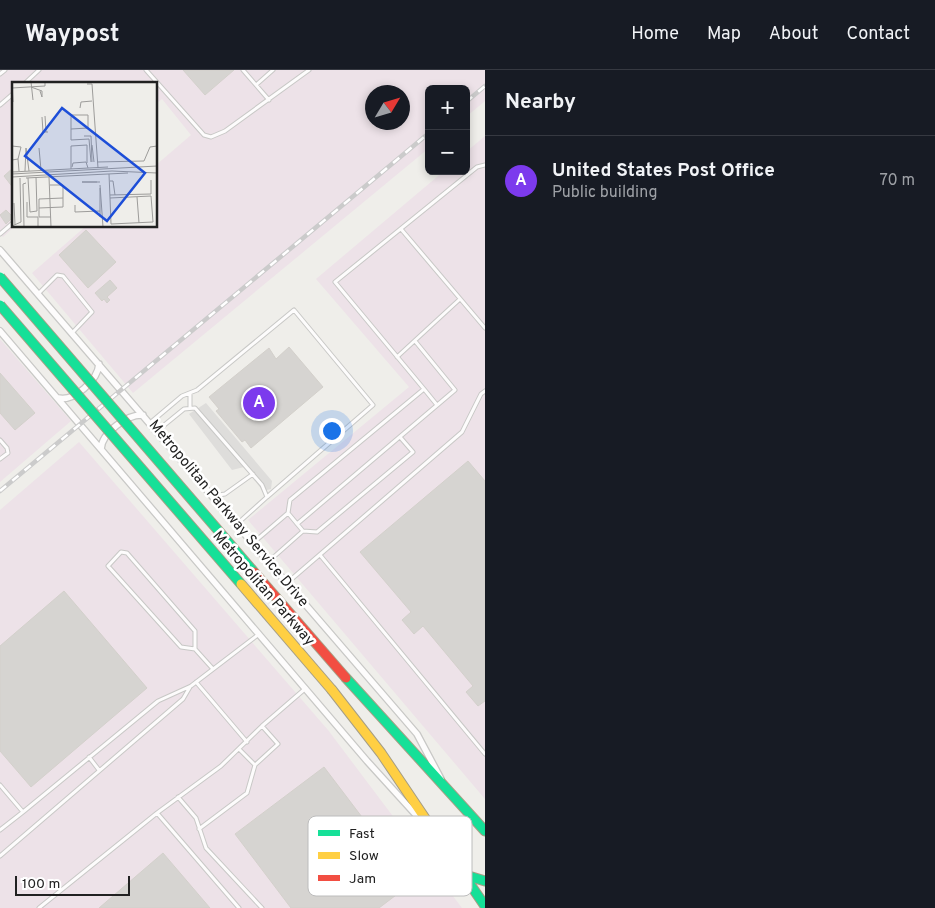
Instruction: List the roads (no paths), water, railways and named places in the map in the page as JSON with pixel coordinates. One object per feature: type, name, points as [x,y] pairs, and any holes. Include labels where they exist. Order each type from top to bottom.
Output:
[{"type":"main road","name":"Metropolitan Parkway","points":[[0,277],[346,678],[471,816]]},
{"type":"main road","name":"Metropolitan Parkway","points":[[0,305],[332,690],[385,760],[423,816]]},
{"type":"main road","name":"Metropolitan Parkway","points":[[472,817],[485,831]]},
{"type":"main road","points":[[472,877],[485,881]]},
{"type":"main road","name":"Metropolitan Parkway","points":[[472,888],[485,906]]},
{"type":"street","name":"Metropolitan Parkway Service Drive","points":[[0,250],[417,734],[444,786]]},
{"type":"street","points":[[0,331],[367,761],[417,816]]},
{"type":"street","points":[[58,398],[64,400],[71,398],[89,383],[98,372],[98,364]]},
{"type":"street","points":[[101,449],[101,443],[106,437],[129,417],[143,415]]},
{"type":"lane","points":[[0,74],[4,70]]},
{"type":"lane","points":[[26,82],[39,70]]},
{"type":"lane","points":[[146,70],[157,82]]},
{"type":"lane","points":[[243,70],[269,100]]},
{"type":"lane","points":[[256,85],[273,70]]},
{"type":"lane","points":[[158,83],[207,137],[217,136],[225,131],[309,70]]},
{"type":"lane","points":[[0,105],[12,95]]},
{"type":"lane","points":[[437,405],[335,282],[477,167],[485,165]]},
{"type":"lane","points":[[0,234],[12,224]]},
{"type":"lane","points":[[401,229],[485,328]]},
{"type":"lane","points":[[38,294],[57,275],[64,276],[92,312],[72,333]]},
{"type":"lane","points":[[397,357],[460,299]]},
{"type":"lane","points":[[150,423],[182,396],[197,390],[294,310],[373,405],[236,525]]},
{"type":"lane","points":[[297,524],[455,390],[415,341]]},
{"type":"lane","points":[[252,543],[288,513],[290,500],[424,389]]},
{"type":"lane","points":[[286,583],[320,556],[462,432],[481,394],[485,391]]},
{"type":"lane","points":[[190,393],[190,407]]},
{"type":"lane","points":[[157,431],[184,409],[190,407],[199,411],[262,485],[267,497]]},
{"type":"lane","points":[[288,513],[303,531],[317,532],[413,452],[400,437]]},
{"type":"lane","points":[[0,440],[7,448],[8,453],[0,459]]},
{"type":"lane","points":[[212,496],[225,494],[252,474]]},
{"type":"lane","points":[[268,562],[303,531]]},
{"type":"lane","points":[[195,649],[184,650],[108,566],[121,552],[127,553],[194,631],[195,649],[213,669]]},
{"type":"lane","points":[[320,556],[485,754]]},
{"type":"lane","points":[[0,830],[158,701],[191,686],[259,634]]},
{"type":"lane","points":[[196,682],[247,742]]},
{"type":"lane","points":[[0,856],[183,699],[191,686]]},
{"type":"lane","points":[[39,908],[157,813],[221,766],[262,726],[306,688]]},
{"type":"lane","points":[[199,829],[246,793],[255,765],[278,744],[262,726]]},
{"type":"lane","points":[[240,749],[255,765]]},
{"type":"lane","points":[[89,757],[99,770]]},
{"type":"lane","points":[[0,785],[22,812]]},
{"type":"lane","points":[[178,797],[196,818],[206,848],[262,908]]},
{"type":"lane","points":[[157,813],[239,908]]},
{"type":"railway","points":[[470,99],[485,86]]},
{"type":"railway","points":[[0,491],[425,136]]},
{"type":"place","name":"United States Post Office","points":[[259,403]]}]
